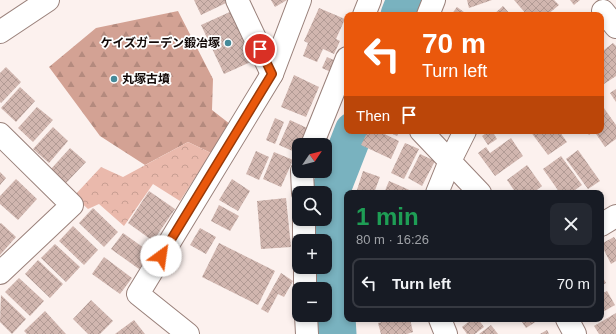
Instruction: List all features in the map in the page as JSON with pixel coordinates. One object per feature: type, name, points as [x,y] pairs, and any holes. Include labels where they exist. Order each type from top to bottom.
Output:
[{"type":"street","points":[[0,32],[48,0]]},
{"type":"street","points":[[237,0],[272,74]]},
{"type":"street","points":[[188,334],[138,294],[272,74],[300,0]]},
{"type":"street","points":[[365,12],[370,0]]},
{"type":"street","points":[[429,12],[434,0]]},
{"type":"street","points":[[315,138],[344,65]]},
{"type":"street","points":[[0,134],[72,205],[0,273]]},
{"type":"street","points":[[424,134],[477,190]]},
{"type":"street","points":[[438,190],[464,134]]},
{"type":"street","points":[[604,223],[616,216]]},
{"type":"street","points":[[306,322],[307,334]]},
{"type":"street","points":[[441,322],[446,334]]},
{"type":"street","points":[[569,322],[575,334]]},
{"type":"green space","points":[[178,11],[213,79],[212,110],[230,124],[211,153],[188,142],[145,165],[100,136],[49,67],[96,28]]},
{"type":"green space","points":[[188,142],[211,153],[180,201],[153,184],[124,226],[99,204],[88,209],[74,196],[101,167],[123,177]]},
{"type":"building","points":[[194,0],[225,0],[226,3],[201,15]]},
{"type":"building","points":[[271,0],[287,0],[275,7]]},
{"type":"building","points":[[467,0],[492,0],[469,8]]},
{"type":"building","points":[[514,0],[554,0],[559,5],[551,12],[524,12]]},
{"type":"building","points":[[570,0],[580,0],[574,5]]},
{"type":"building","points":[[503,6],[508,12],[496,12]]},
{"type":"building","points":[[457,7],[464,12],[453,12]]},
{"type":"building","points":[[319,8],[344,19],[336,39],[340,41],[334,54],[323,49],[317,62],[303,56],[308,43],[304,41]]},
{"type":"building","name":"ケイズガーデン鍛冶塚","points":[[232,11],[255,60],[224,74],[201,25]]},
{"type":"building","points":[[613,43],[616,46],[616,76],[604,84],[604,50]]},
{"type":"building","points":[[327,57],[338,62],[333,73],[322,68]]},
{"type":"building","points":[[6,67],[21,82],[1,103],[0,73]]},
{"type":"building","points":[[294,75],[319,87],[306,117],[281,107]]},
{"type":"building","points":[[20,87],[35,101],[16,122],[1,108]]},
{"type":"building","points":[[616,89],[616,102],[610,93]]},
{"type":"building","points":[[37,107],[53,120],[33,142],[18,128]]},
{"type":"building","points":[[604,108],[616,125],[616,139],[605,147],[596,134],[604,134]]},
{"type":"building","points":[[275,118],[284,122],[275,144],[266,140]]},
{"type":"building","points":[[290,120],[307,128],[303,138],[292,138],[292,151],[279,145]]},
{"type":"building","points":[[53,127],[68,141],[49,163],[33,149]]},
{"type":"building","points":[[366,134],[384,134],[399,141],[391,159],[361,145]]},
{"type":"building","points":[[485,134],[494,134],[497,139],[488,145],[482,136]]},
{"type":"building","points":[[532,134],[561,134],[567,142],[548,155]]},
{"type":"building","points":[[511,138],[523,156],[495,176],[478,153],[486,147],[490,153]]},
{"type":"building","points":[[405,143],[419,149],[404,179],[391,173]]},
{"type":"building","points":[[70,148],[86,162],[66,183],[51,169]]},
{"type":"building","points":[[578,150],[600,181],[588,189],[566,159]]},
{"type":"building","points":[[256,151],[269,157],[259,180],[246,174]]},
{"type":"building","points":[[274,152],[292,160],[281,187],[263,179]]},
{"type":"building","points":[[420,154],[435,161],[422,186],[408,178]]},
{"type":"building","points":[[561,156],[582,185],[575,190],[558,190],[543,169]]},
{"type":"building","points":[[527,165],[542,186],[537,190],[514,190],[507,180]]},
{"type":"building","points":[[363,171],[380,177],[375,190],[357,190]]},
{"type":"building","points":[[0,172],[6,178],[0,185]]},
{"type":"building","points":[[16,179],[37,199],[18,220],[0,204],[0,196]]},
{"type":"building","points":[[232,179],[250,191],[238,211],[219,200]]},
{"type":"building","points":[[389,181],[409,190],[385,190]]},
{"type":"building","points":[[149,191],[175,209],[153,241],[128,223]]},
{"type":"building","points":[[286,198],[291,247],[261,249],[257,201]]},
{"type":"building","points":[[219,205],[239,216],[230,231],[211,221]]},
{"type":"building","points":[[93,208],[118,232],[104,247],[79,223]]},
{"type":"building","points":[[1,223],[16,237],[0,255],[0,224]]},
{"type":"building","points":[[73,226],[98,250],[84,265],[59,241]]},
{"type":"building","points":[[200,228],[216,237],[206,254],[190,245]]},
{"type":"building","points":[[123,233],[151,253],[139,269],[111,249]]},
{"type":"building","points":[[614,237],[616,240],[616,261],[611,264],[604,250],[604,242]]},
{"type":"building","points":[[219,243],[275,271],[258,305],[202,277]]},
{"type":"building","points":[[55,244],[80,267],[66,282],[41,258]]},
{"type":"building","points":[[104,257],[132,278],[120,294],[92,274]]},
{"type":"building","points":[[38,260],[63,284],[50,298],[25,274]]},
{"type":"building","points":[[281,273],[293,281],[284,297],[278,294],[268,313],[261,309]]},
{"type":"building","points":[[19,278],[44,301],[30,316],[5,292]]},
{"type":"building","points":[[607,291],[615,305],[604,311],[604,292]]},
{"type":"building","points":[[1,295],[26,319],[12,334],[0,322]]},
{"type":"building","points":[[91,300],[113,321],[100,334],[88,334],[73,319]]},
{"type":"building","points":[[45,311],[66,334],[27,334],[24,331]]},
{"type":"building","points":[[616,313],[616,334],[599,334],[594,326],[604,322],[604,320]]},
{"type":"building","points":[[134,320],[145,334],[115,334]]},
{"type":"building","points":[[411,322],[413,332],[407,334],[381,334],[378,323]]},
{"type":"building","points":[[468,322],[480,322],[484,327],[475,334],[467,334],[462,327]]},
{"type":"building","points":[[522,322],[535,322],[526,328]]},
{"type":"building","points":[[491,325],[498,334],[479,334]]},
{"type":"building","points":[[547,330],[549,334],[540,334]]},
{"type":"waterway","points":[[401,12],[406,0]]},
{"type":"waterway","points":[[337,334],[329,195],[353,134]]},
{"type":"place","name":"ケイズガーデン鍛冶塚","points":[[228,43]]},
{"type":"place","name":"丸塚古墳","points":[[114,79]]},
{"type":"route","points":[[161,256],[272,74],[260,49]]}]
